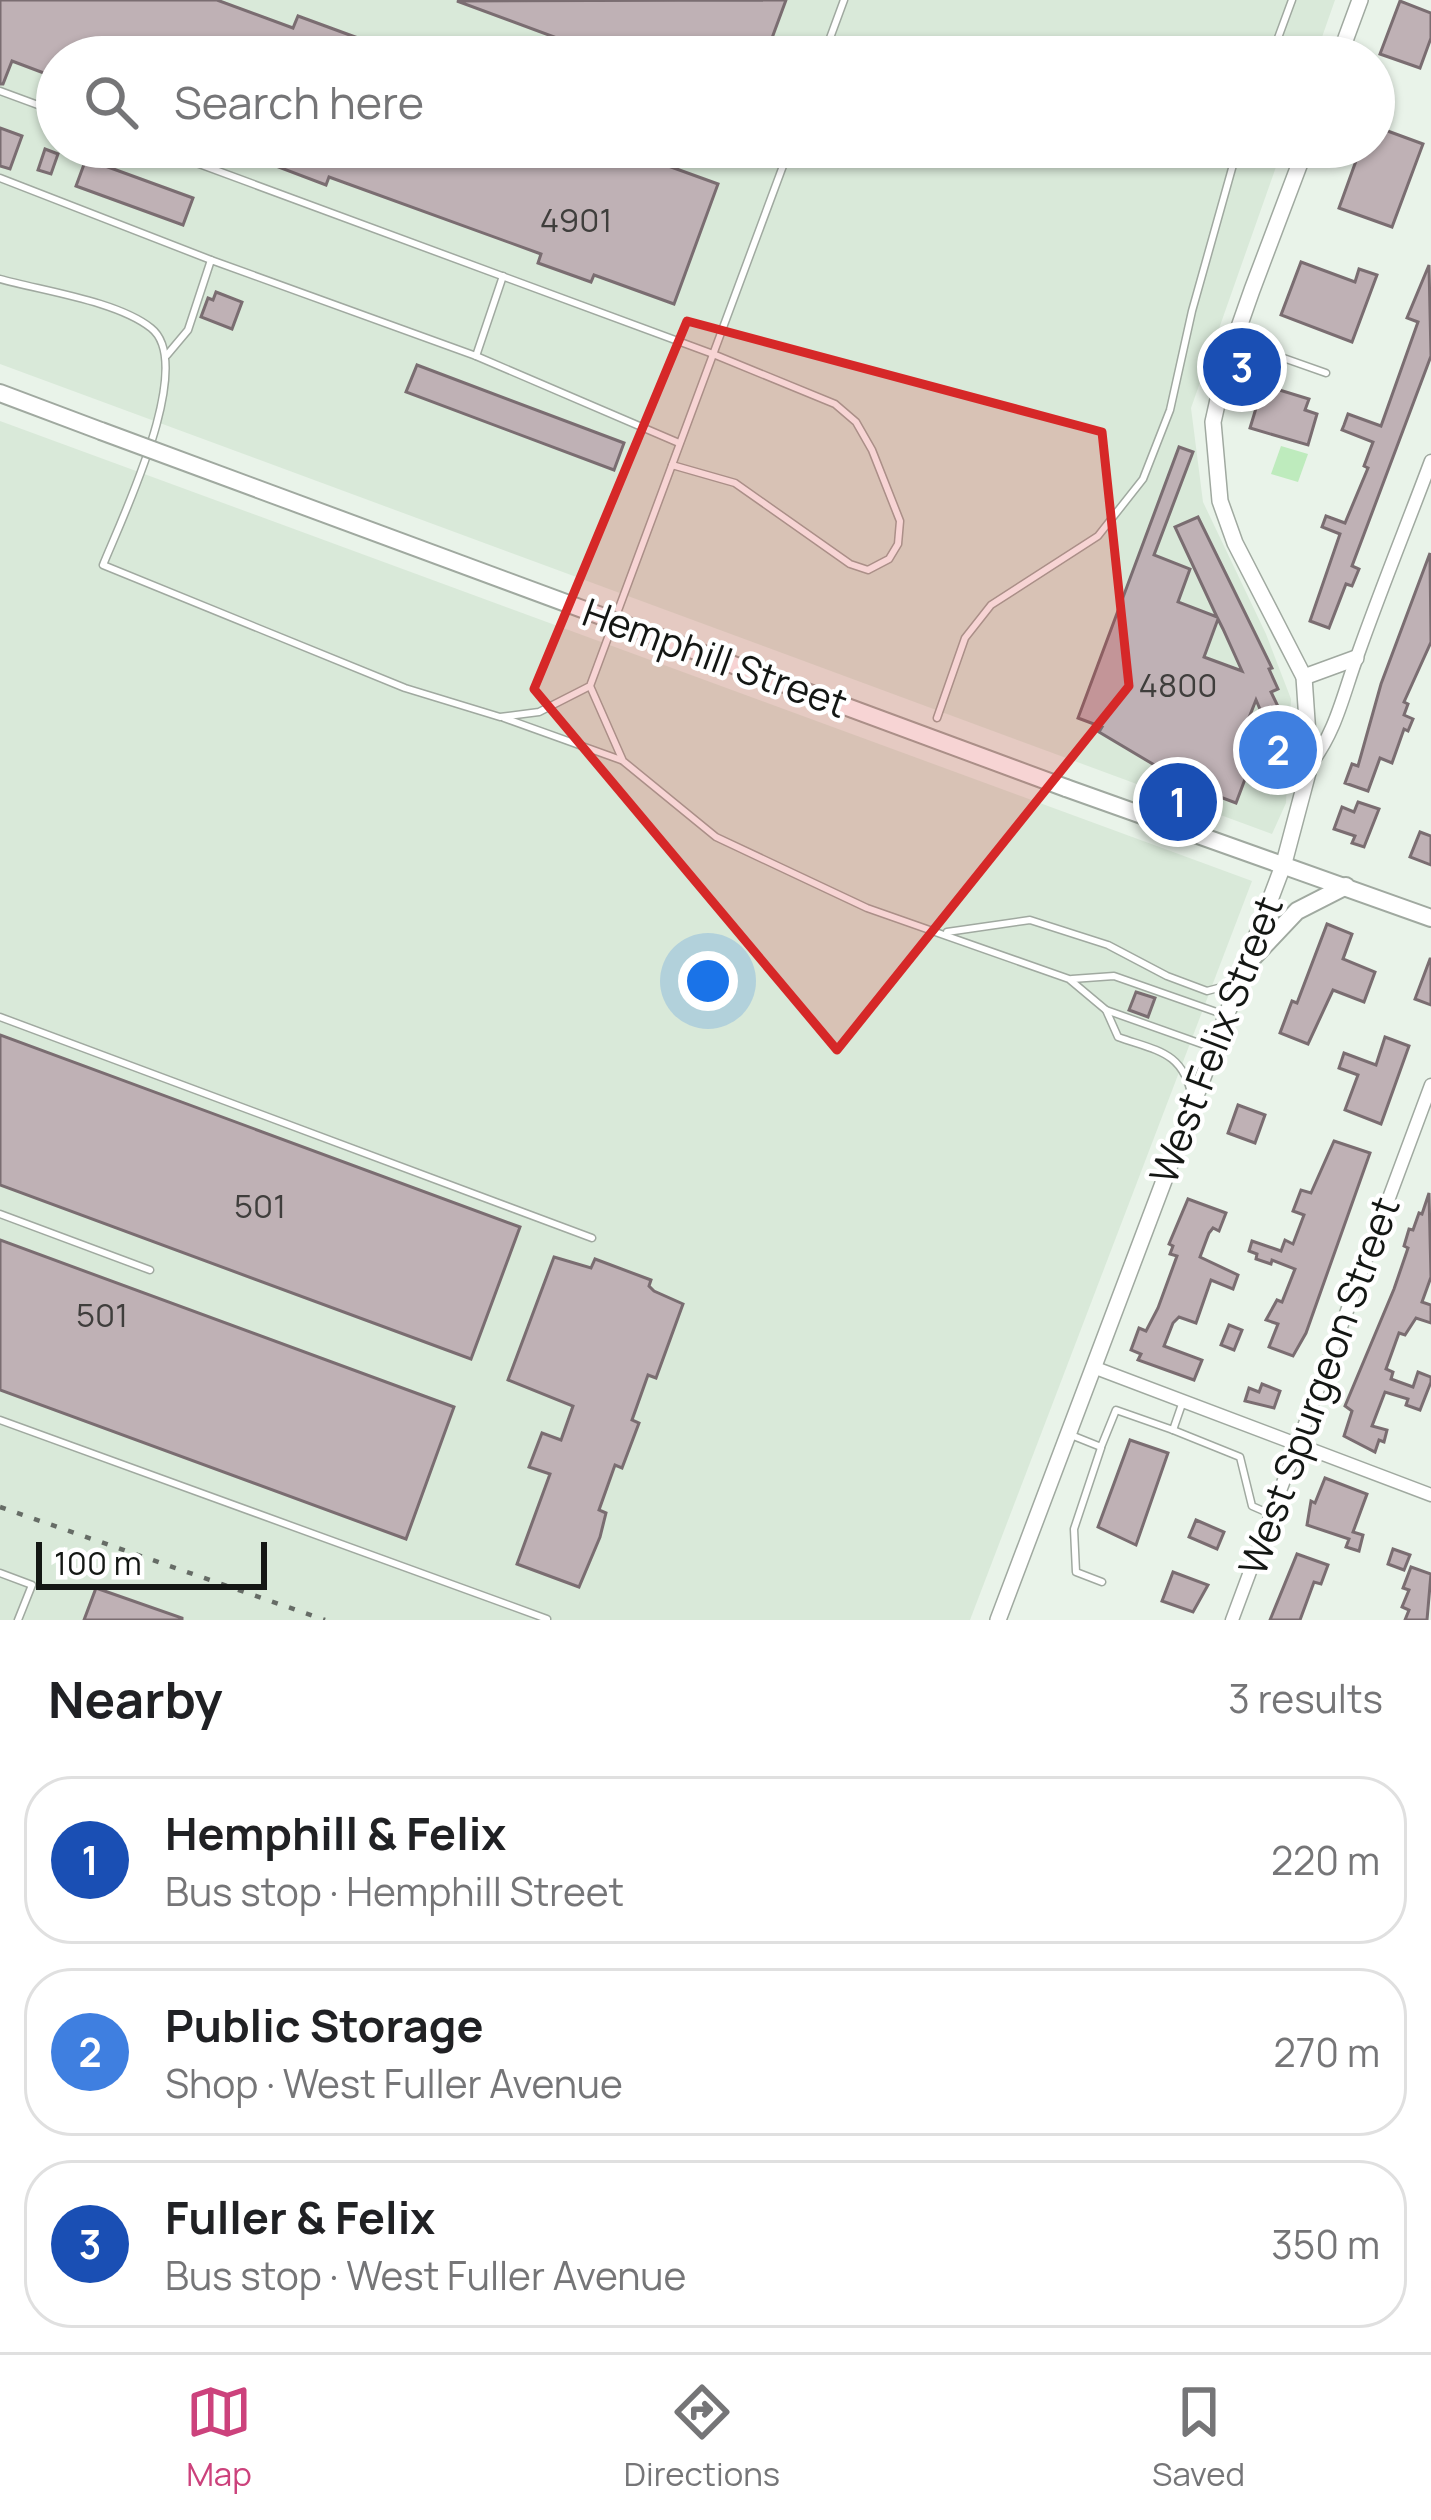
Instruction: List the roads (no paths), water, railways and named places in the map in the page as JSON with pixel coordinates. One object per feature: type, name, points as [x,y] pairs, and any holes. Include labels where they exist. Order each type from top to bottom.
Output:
[{"type":"main road","name":"Hemphill Street","points":[[0,393],[1066,788],[1431,917]]},
{"type":"main road","points":[[1244,967],[1297,911],[1346,886]]},
{"type":"street","points":[[1347,36],[1360,0]]},
{"type":"street","points":[[1298,168],[1234,341],[1213,422],[1220,501],[1235,543],[1304,676],[1310,765]]},
{"type":"street","name":"West Felix Street","points":[[998,1620],[1284,863],[1310,765],[1341,712],[1356,658],[1431,461]]},
{"type":"street","points":[[1304,676],[1356,658]]},
{"type":"street","name":"West Spurgeon Street","points":[[1232,1620],[1431,1084]]},
{"type":"street","points":[[1093,1367],[1431,1495]]},
{"type":"lane","points":[[831,36],[844,0]]},
{"type":"lane","points":[[1279,36],[1292,0]]},
{"type":"lane","points":[[0,91],[36,104]]},
{"type":"lane","points":[[210,168],[713,354],[835,404],[856,422],[872,450],[900,521],[898,544],[889,559],[868,570],[850,564],[735,483],[672,465]]},
{"type":"lane","points":[[500,717],[539,712],[590,686],[782,168]]},
{"type":"lane","points":[[937,718],[965,638],[991,605],[1098,536],[1143,479],[1171,410],[1192,310],[1232,168]]},
{"type":"lane","points":[[0,178],[476,356],[680,443]]},
{"type":"lane","points":[[211,260],[188,330],[167,355],[153,439],[103,565],[405,688],[623,760],[716,837],[867,908],[1069,979],[1106,1010],[1213,1048]]},
{"type":"lane","points":[[476,356],[503,276]]},
{"type":"lane","points":[[0,279],[127,314],[157,332],[167,355]]},
{"type":"lane","points":[[1234,341],[1326,373]]},
{"type":"lane","points":[[590,686],[623,760]]},
{"type":"lane","points":[[945,932],[1030,920],[1108,945],[1207,991],[1222,987],[1244,967]]},
{"type":"lane","points":[[1069,979],[1114,976],[1225,1015]]},
{"type":"lane","points":[[1106,1010],[1118,1037],[1170,1055],[1179,1063],[1186,1072],[1192,1102]]},
{"type":"lane","points":[[0,1017],[592,1238]]},
{"type":"lane","points":[[0,1214],[150,1270]]},
{"type":"lane","points":[[1173,1430],[1183,1401]]},
{"type":"lane","points":[[1102,1582],[1076,1572],[1074,1529],[1116,1409],[1240,1457],[1252,1506],[1271,1515]]},
{"type":"lane","points":[[0,1420],[547,1619]]},
{"type":"lane","points":[[1068,1434],[1102,1445]]},
{"type":"lane","points":[[0,1573],[32,1585],[18,1620]]},
{"type":"railway","points":[[0,1507],[325,1620]]},
{"type":"place","name":"Fuller & Felix","points":[[1242,367]]},
{"type":"place","name":"Public Storage","points":[[1278,750]]},
{"type":"place","name":"Hemphill & Felix","points":[[1178,802]]}]
